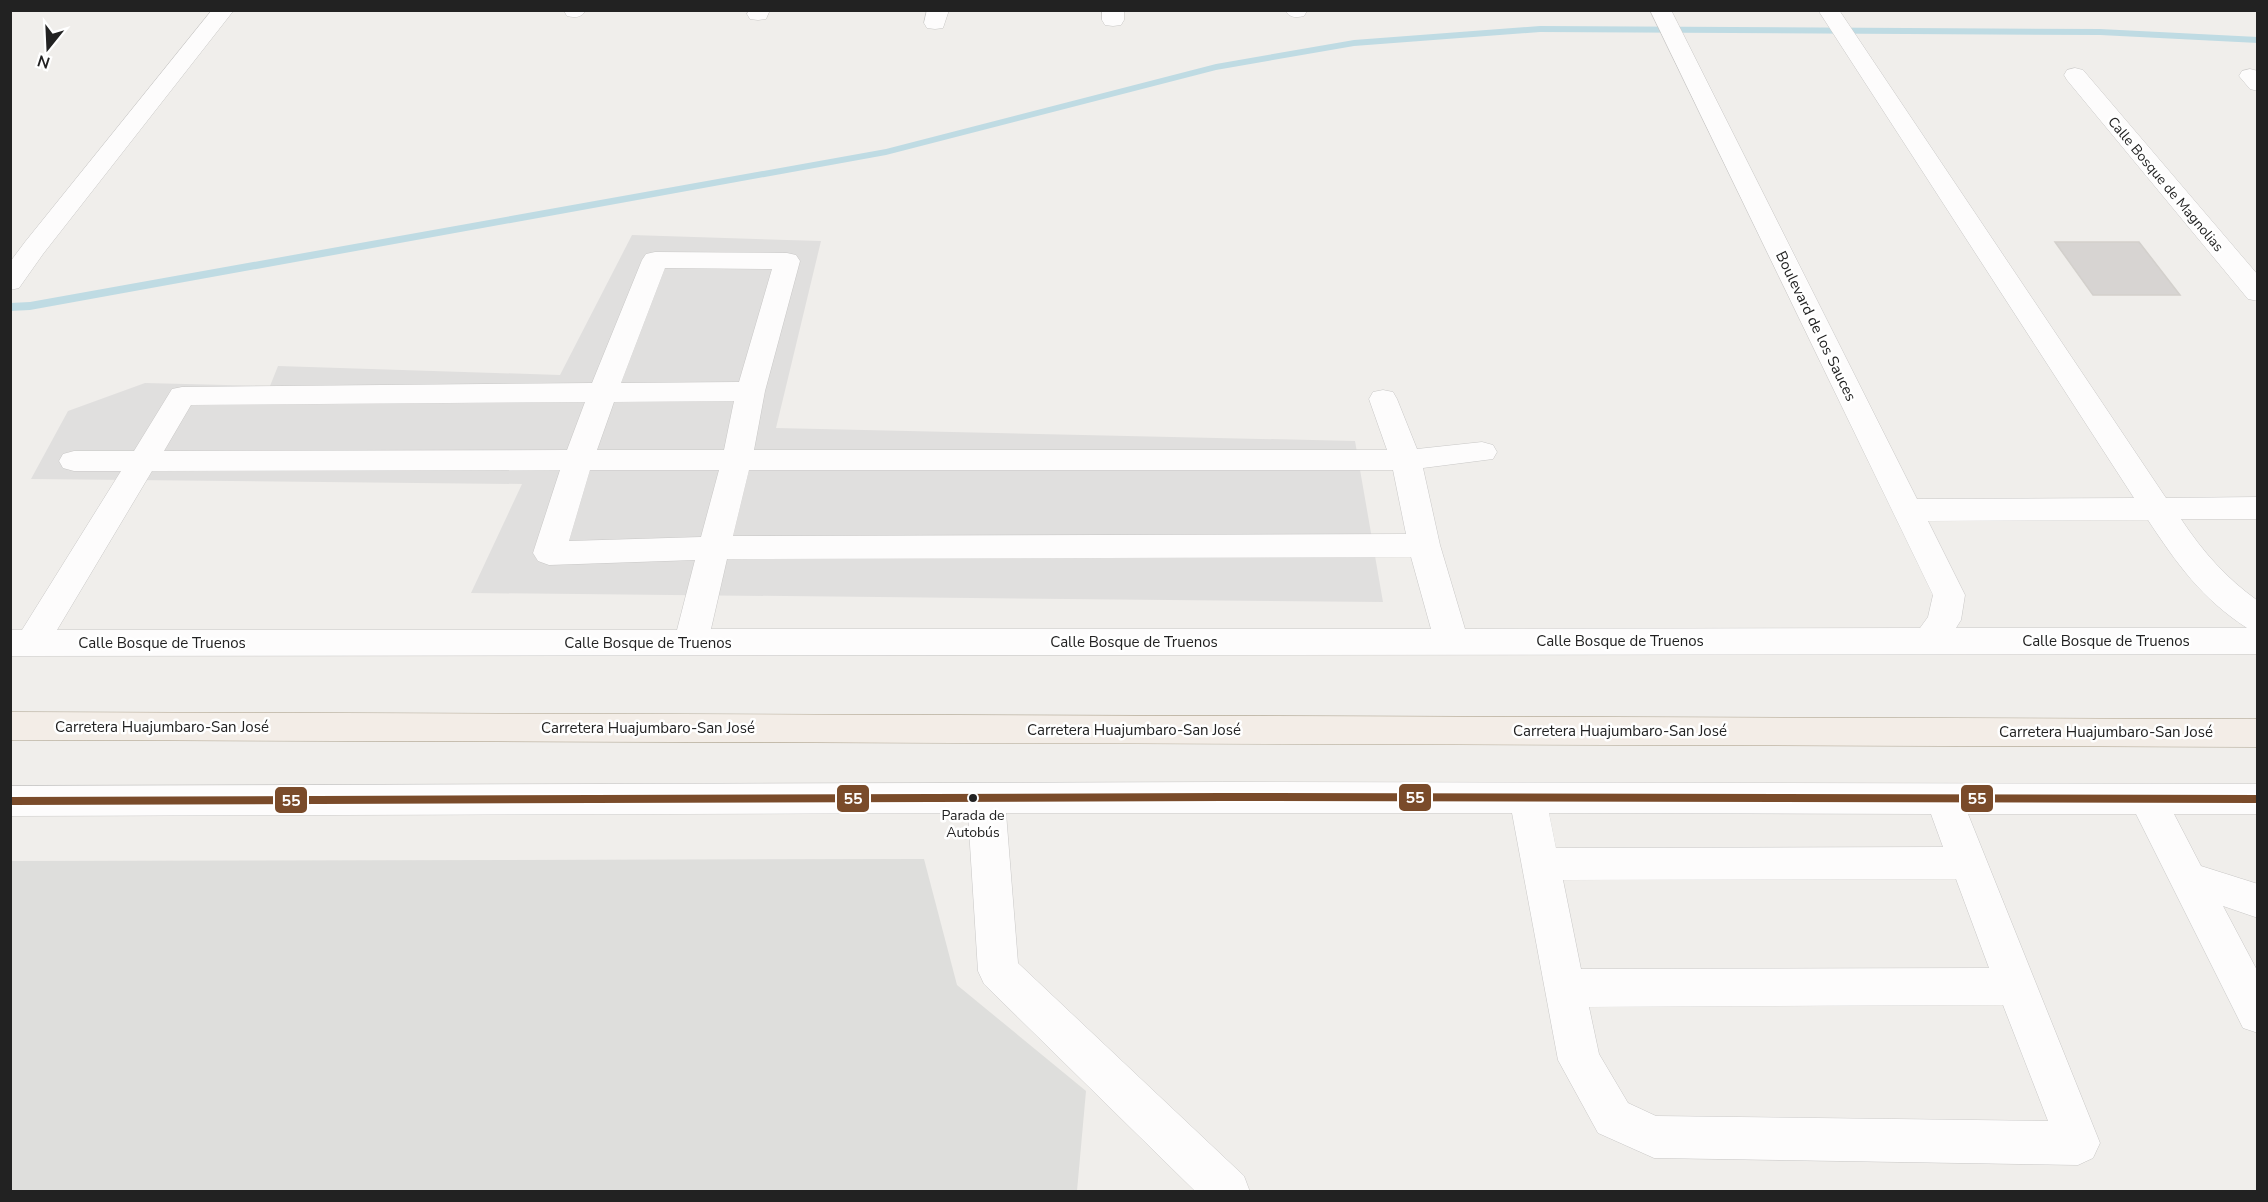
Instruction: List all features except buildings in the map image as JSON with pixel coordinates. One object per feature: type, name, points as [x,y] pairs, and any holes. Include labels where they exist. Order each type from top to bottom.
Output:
[{"type":"main road","name":"Carretera Huajumbaro-San José","points":[[10,726],[2258,733]]},
{"type":"street","points":[[10,282],[34,248],[224,10]]},
{"type":"street","name":"Boulevard de los Sauces","points":[[1661,13],[1949,595],[1944,620],[1929,641]]},
{"type":"street","points":[[1829,13],[2188,555],[2218,589],[2258,619]]},
{"type":"street","name":"Calle Bosque de Magnolias","points":[[2075,75],[2258,293]]},
{"type":"street","points":[[691,643],[714,548],[736,462],[751,391],[788,261],[655,260],[578,460],[549,553],[714,548],[1424,545]]},
{"type":"street","points":[[21,643],[143,461],[182,396],[751,391]]},
{"type":"street","points":[[1383,399],[1406,460],[1424,545],[1452,642]]},
{"type":"street","points":[[74,461],[1406,460],[1482,452]]},
{"type":"street","points":[[1907,510],[2258,508]]},
{"type":"street","name":"Calle Bosque de Truenos","points":[[21,643],[2258,641]]},
{"type":"street","points":[[1527,797],[1579,1060],[1613,1118],[1654,1137],[2078,1143],[1943,798]]},
{"type":"street","points":[[10,801],[1527,797],[2258,799]]},
{"type":"street","points":[[986,798],[998,970],[1228,1191]]},
{"type":"street","points":[[2147,799],[2258,1014]]},
{"type":"street","points":[[1540,864],[1968,863]]},
{"type":"street","points":[[2188,878],[2258,901]]},
{"type":"street","points":[[1564,988],[2017,986]]},
{"type":"shaded area","points":[[632,235],[821,241],[776,428],[1355,441],[1383,602],[471,593],[522,484],[31,479],[68,411],[145,383],[270,386],[278,366],[560,375]]},
{"type":"shaded area","points":[[924,859],[957,985],[1086,1091],[1077,1191],[11,1191],[11,861]]},
{"type":"waterway","points":[[10,307],[30,306],[886,152],[1216,67],[1354,43],[1540,29],[2100,32],[2258,40]]},
{"type":"transit line","name":"55","points":[[10,801],[1223,797],[2258,799]]},
{"type":"place","name":"Parada de Autobús","points":[[973,798]]}]
